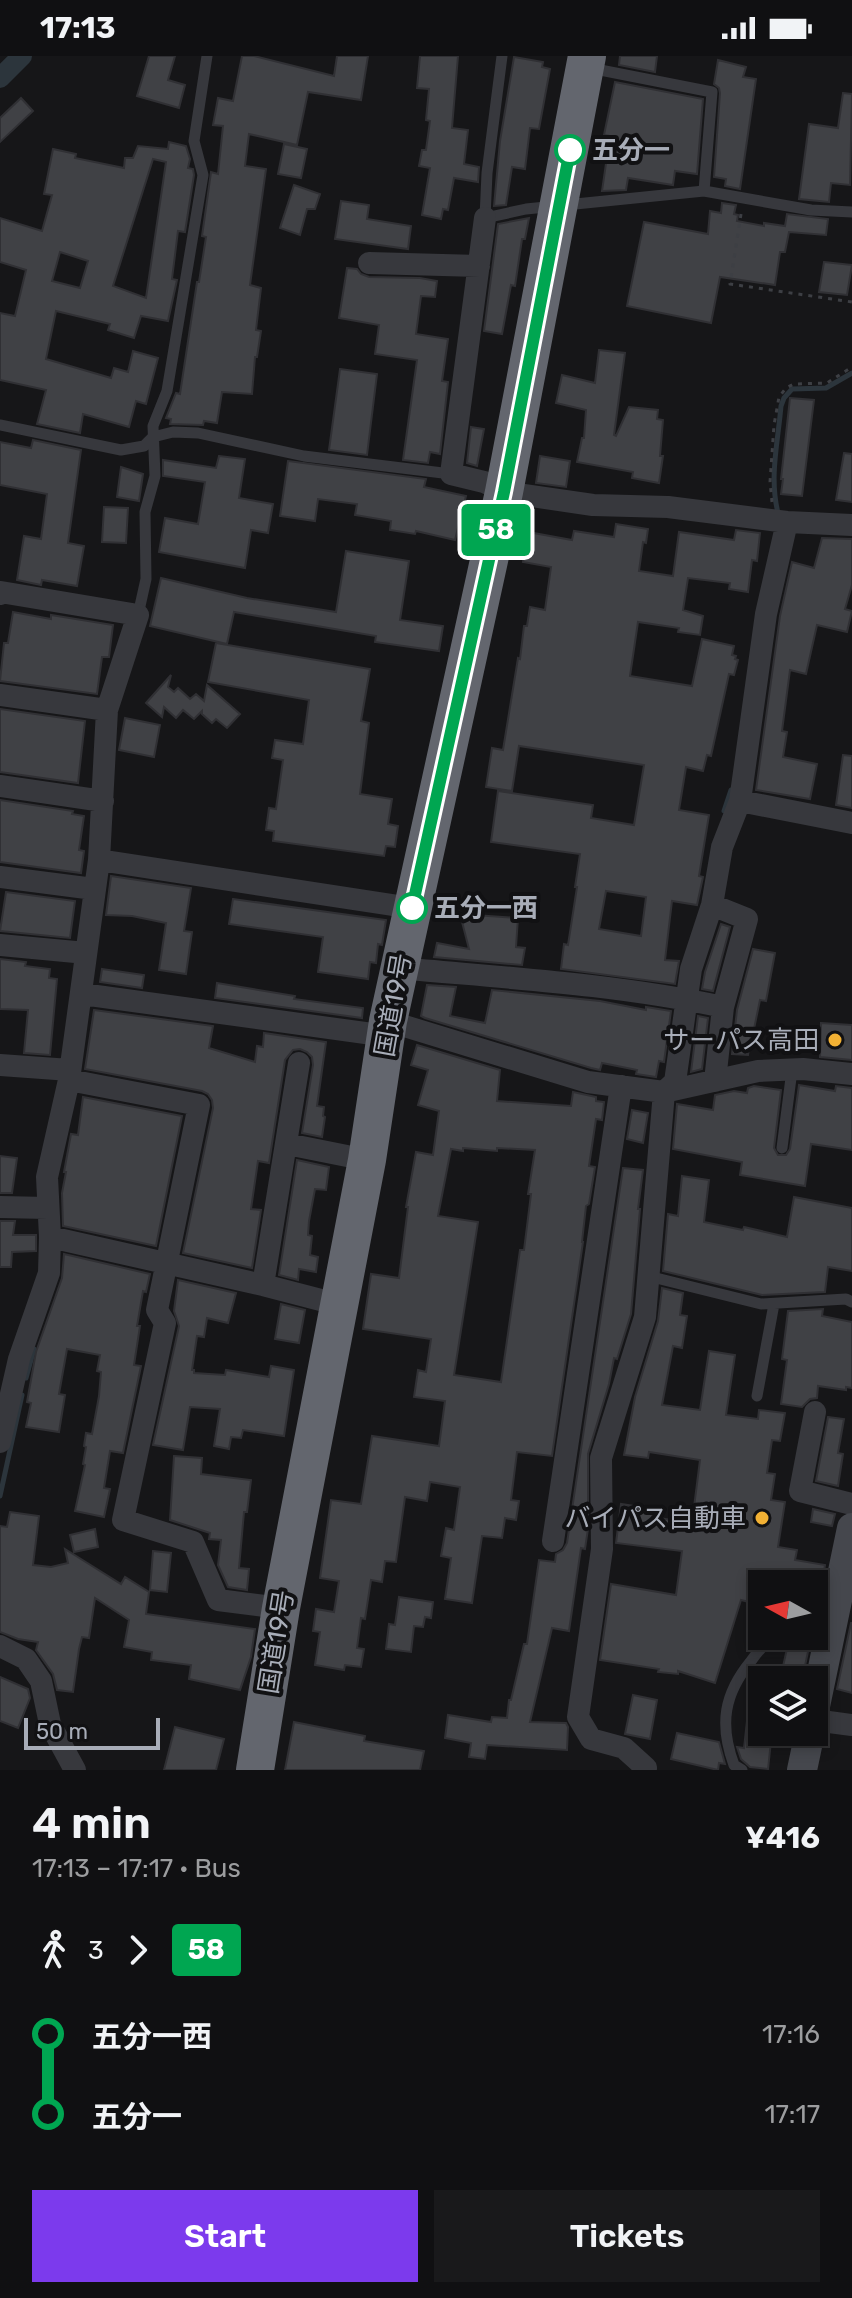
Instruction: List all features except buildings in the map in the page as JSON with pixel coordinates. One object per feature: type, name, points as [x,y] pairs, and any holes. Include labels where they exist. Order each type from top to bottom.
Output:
[{"type":"highway","name":"国道19号","points":[[255,1770],[281,1608],[367,1160],[387,1028],[504,492],[586,62]]},
{"type":"street","points":[[485,218],[451,474],[484,482],[504,492],[593,505],[668,507],[781,522],[852,525]]},
{"type":"street","points":[[369,263],[479,266]]},
{"type":"street","points":[[645,1770],[624,1748],[591,1739],[578,1717],[602,1549],[601,1458],[645,1317],[664,1092],[675,1082],[691,969],[712,905],[722,847],[740,801],[781,522]]},
{"type":"street","points":[[0,594],[138,615],[107,710],[99,860],[82,994],[70,1075],[47,1177],[49,1273],[19,1359],[0,1442]]},
{"type":"street","points":[[0,695],[107,710]]},
{"type":"street","points":[[0,786],[103,801]]},
{"type":"street","points":[[740,801],[852,823]]},
{"type":"street","points":[[99,860],[412,908]]},
{"type":"street","points":[[0,877],[94,889]]},
{"type":"street","points":[[712,905],[747,919],[723,1007],[715,1081]]},
{"type":"street","points":[[0,945],[86,953]]},
{"type":"street","points":[[399,968],[555,983],[686,999],[723,1007]]},
{"type":"street","points":[[82,994],[387,1028],[588,1082],[664,1092],[758,1071],[852,1074]]},
{"type":"street","points":[[263,1285],[299,1063]]},
{"type":"street","points":[[0,1065],[70,1075],[199,1105],[157,1310],[165,1323],[123,1520],[193,1542],[218,1600],[281,1608]]},
{"type":"street","points":[[553,1541],[621,1086]]},
{"type":"street","points":[[287,1144],[367,1160]]},
{"type":"street","points":[[0,1207],[48,1208]]},
{"type":"street","points":[[50,1237],[340,1305]]},
{"type":"street","points":[[815,1412],[800,1491],[852,1504]]},
{"type":"street","points":[[828,1641],[845,1598],[852,1528]]},
{"type":"street","points":[[0,1646],[26,1659],[41,1681],[50,1724],[75,1770]]},
{"type":"street","points":[[828,1722],[852,1725]]},
{"type":"street","points":[[802,1770],[807,1746]]},
{"type":"lane","points":[[138,615],[146,579],[145,512],[155,476],[153,426],[167,391],[203,175],[194,141],[207,56]]},
{"type":"lane","points":[[502,56],[487,173],[485,218],[526,209],[704,191],[811,210],[852,212]]},
{"type":"lane","points":[[586,62],[712,92],[704,191]]},
{"type":"lane","points":[[0,425],[121,450],[144,446],[153,437],[173,432],[198,433],[304,456],[451,474]]},
{"type":"lane","points":[[782,1148],[792,1070]]},
{"type":"lane","points":[[648,1276],[761,1304],[846,1299],[852,1302]]},
{"type":"lane","points":[[757,1396],[774,1304]]},
{"type":"lane","points":[[742,1770],[734,1765],[725,1729],[726,1708],[730,1692],[741,1673],[761,1650]]},
{"type":"path","points":[[744,198],[730,284],[852,302]]},
{"type":"path","points":[[781,522],[770,482],[779,397],[794,384],[827,383],[852,367]]},
{"type":"waterway","points":[[0,78],[22,56]]},
{"type":"waterway","points":[[778,513],[774,473],[784,398],[792,389],[826,388],[852,373]]},
{"type":"waterway","points":[[724,811],[731,790]]},
{"type":"waterway","points":[[26,1378],[34,1349]]},
{"type":"waterway","points":[[0,1496],[22,1395]]},
{"type":"bus line","name":"58","points":[[412,908],[504,492],[570,150]]},
{"type":"place","name":"五分一","points":[[570,150]]},
{"type":"place","name":"五分一西","points":[[412,908]]},
{"type":"place","name":"サーパス高田","points":[[835,1040]]},
{"type":"place","name":"バイパス自動車","points":[[762,1518]]}]
